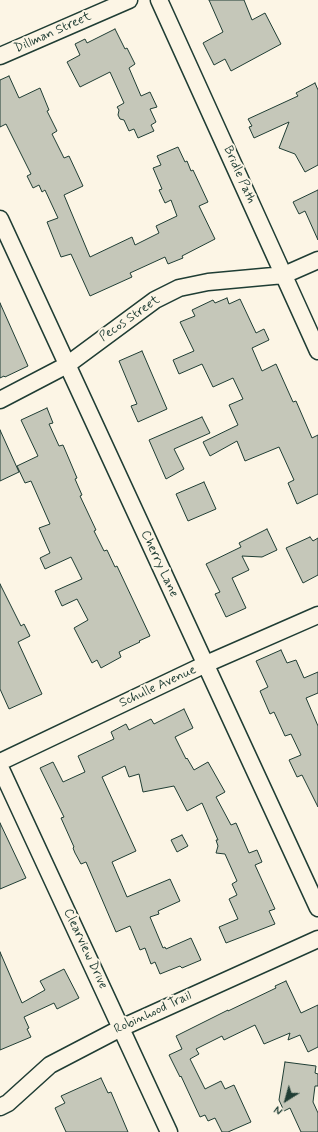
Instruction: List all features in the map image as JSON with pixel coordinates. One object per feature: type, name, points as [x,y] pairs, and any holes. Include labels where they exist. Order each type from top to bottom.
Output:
[{"type":"street","name":"Dillman Street","points":[[0,56],[129,0]]},
{"type":"street","name":"Bridle Path","points":[[159,0],[318,351]]},
{"type":"street","name":"Cherry Lane","points":[[0,220],[318,908]]},
{"type":"street","name":"Pecos Street","points":[[0,400],[67,365],[155,300],[179,288],[208,282],[284,275],[318,260]]},
{"type":"street","name":"Schulle Avenue","points":[[0,762],[206,664],[318,615]]},
{"type":"street","name":"Clearview Drive","points":[[0,766],[169,1132]]},
{"type":"street","name":"Robinhood Trail","points":[[0,1107],[8,1102],[50,1065],[121,1028],[318,939]]},
{"type":"building","points":[[209,0],[244,0],[252,20],[265,13],[281,44],[231,71],[225,59],[214,65],[203,43],[223,32]]},
{"type":"building","points":[[115,29],[125,49],[127,48],[135,64],[129,68],[141,96],[150,92],[157,107],[150,109],[156,122],[151,125],[154,131],[138,138],[134,129],[129,131],[124,120],[120,119],[118,115],[119,110],[117,107],[124,103],[110,72],[80,87],[67,62],[80,55],[75,44],[85,39],[87,43]]},
{"type":"building","points":[[9,76],[19,98],[40,88],[49,110],[47,111],[57,131],[52,134],[64,158],[69,156],[83,186],[64,195],[90,257],[132,237],[135,245],[159,233],[156,226],[177,216],[171,200],[165,203],[159,190],[162,189],[153,168],[161,165],[157,156],[178,147],[185,162],[187,161],[191,171],[193,170],[208,202],[199,206],[215,239],[182,256],[183,258],[168,264],[165,257],[130,273],[132,277],[90,296],[71,254],[61,257],[47,222],[58,218],[45,190],[42,192],[39,185],[33,188],[27,176],[31,174],[6,124],[0,127],[0,80]]},
{"type":"building","points":[[315,83],[318,90],[318,165],[305,172],[295,154],[279,148],[289,122],[254,138],[249,127],[252,126],[248,119],[298,96],[296,93]]},
{"type":"building","points":[[318,190],[318,240],[305,211],[299,214],[293,202]]},
{"type":"building","points":[[227,298],[229,304],[240,299],[256,333],[264,329],[269,340],[252,348],[262,371],[276,364],[293,402],[296,401],[312,438],[318,435],[318,494],[297,504],[288,483],[294,480],[279,447],[245,461],[237,441],[210,456],[203,442],[238,425],[229,405],[243,399],[233,378],[213,387],[202,364],[179,374],[173,360],[194,351],[180,322],[195,316],[192,310],[213,300],[215,303]]},
{"type":"building","points":[[0,303],[28,366],[0,378]]},
{"type":"building","points":[[142,351],[167,409],[138,422],[131,406],[137,404],[119,361]]},
{"type":"building","points":[[47,408],[53,423],[49,424],[59,446],[63,445],[77,478],[75,479],[82,495],[80,496],[96,530],[94,531],[104,551],[107,550],[115,567],[117,566],[150,636],[119,652],[121,657],[101,668],[97,660],[92,663],[74,628],[88,620],[77,599],[62,606],[55,591],[82,579],[71,557],[45,569],[40,558],[50,553],[39,528],[50,524],[31,481],[25,483],[17,466],[38,456],[21,420]]},
{"type":"building","points":[[202,417],[210,433],[174,449],[184,469],[166,479],[149,440]]},
{"type":"building","points":[[0,430],[19,472],[0,481]]},
{"type":"building","points":[[204,482],[216,509],[188,521],[176,494]]},
{"type":"building","points":[[267,529],[277,550],[262,557],[242,556],[249,570],[232,578],[246,608],[226,617],[215,594],[220,592],[206,564],[241,547],[239,543]]},
{"type":"building","points":[[310,537],[313,541],[318,538],[318,575],[303,583],[286,548]]},
{"type":"building","points":[[0,584],[21,626],[24,624],[30,636],[18,642],[42,694],[9,709],[0,689]]},
{"type":"building","points":[[281,650],[287,663],[296,660],[304,678],[318,672],[318,693],[306,698],[318,726],[318,807],[302,775],[297,777],[289,760],[301,755],[291,734],[285,736],[274,712],[270,714],[260,691],[268,687],[256,661]]},
{"type":"building","points":[[184,709],[193,728],[175,737],[186,759],[187,758],[194,770],[208,762],[225,792],[216,797],[231,825],[236,823],[249,853],[257,850],[262,862],[255,865],[275,909],[269,911],[275,924],[226,943],[219,927],[238,919],[229,899],[237,895],[232,884],[237,881],[225,854],[216,853],[218,846],[216,840],[218,840],[202,803],[187,811],[174,786],[143,792],[139,774],[129,777],[125,766],[102,777],[136,851],[112,862],[127,897],[170,879],[180,901],[158,911],[159,914],[150,917],[163,948],[165,947],[166,949],[191,938],[201,960],[182,968],[180,966],[160,974],[155,962],[151,964],[145,948],[140,950],[130,926],[116,932],[86,862],[81,864],[75,853],[74,847],[61,818],[64,817],[40,768],[53,762],[63,782],[85,772],[78,756],[114,739],[111,732],[126,724],[129,730],[151,719],[154,724]]},
{"type":"building","points":[[0,823],[26,878],[0,889]]},
{"type":"building","points":[[182,835],[188,846],[177,852],[171,840]]},
{"type":"building","points":[[0,952],[22,1003],[45,990],[40,981],[64,969],[79,998],[57,1009],[54,1003],[24,1017],[31,1037],[0,1050]]},
{"type":"building","points":[[286,981],[301,1013],[318,1005],[318,1047],[308,1052],[300,1035],[288,1040],[290,1033],[264,1044],[255,1025],[224,1040],[222,1036],[196,1049],[199,1054],[190,1059],[205,1089],[221,1081],[225,1089],[234,1085],[251,1122],[228,1132],[222,1132],[215,1118],[208,1121],[205,1115],[200,1117],[181,1076],[180,1077],[169,1055],[182,1049],[176,1036],[276,988],[275,986]]},
{"type":"building","points":[[285,1062],[316,1066],[315,1073],[318,1074],[318,1086],[315,1086],[313,1102],[318,1113],[318,1132],[301,1132],[290,1108],[284,1111],[279,1100]]},
{"type":"building","points":[[101,1078],[108,1093],[111,1092],[128,1132],[66,1132],[55,1108],[65,1103],[61,1096]]}]
